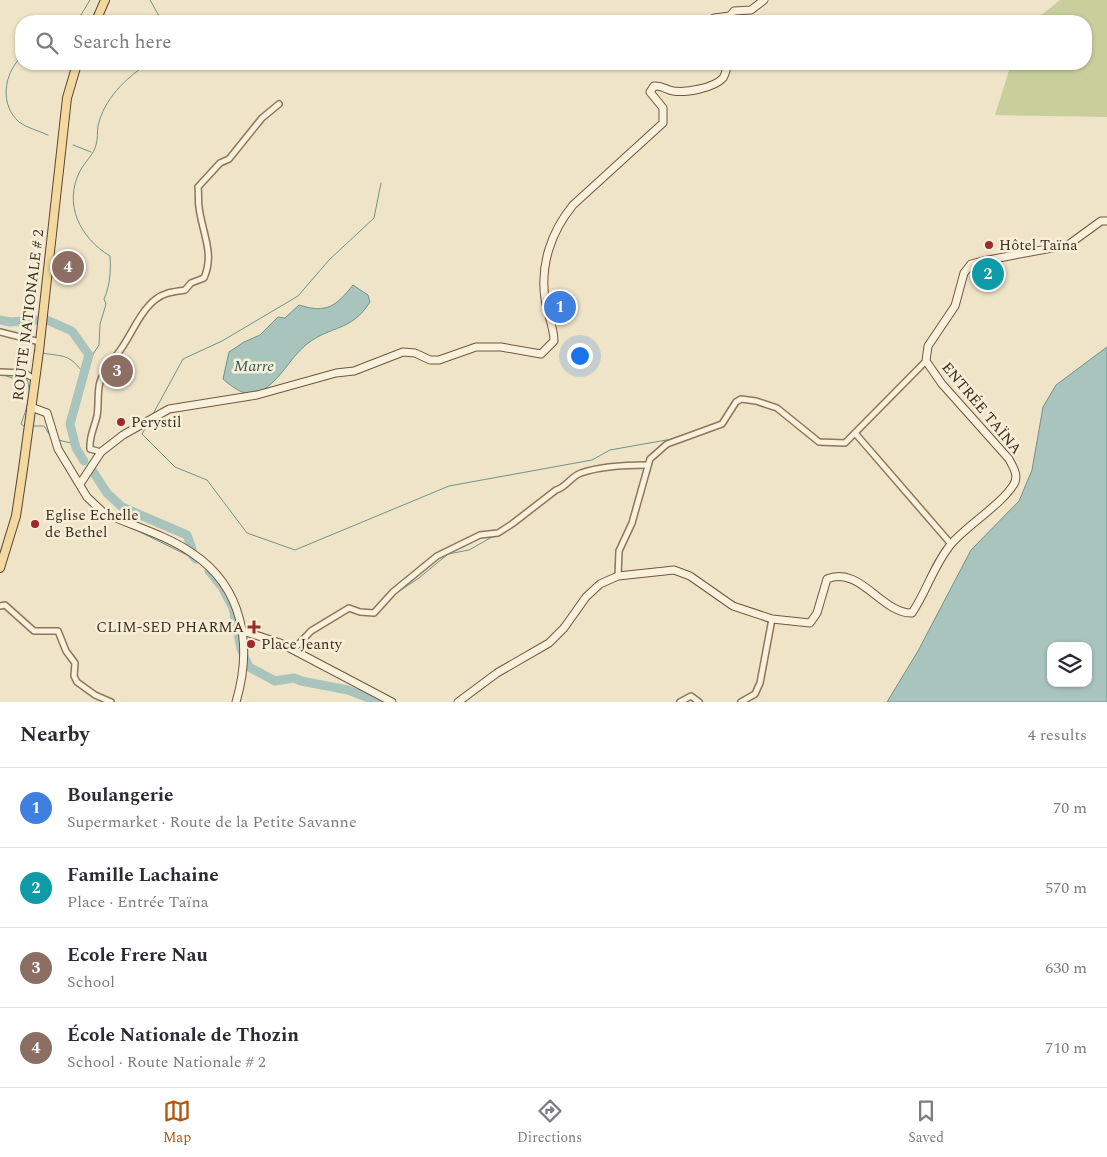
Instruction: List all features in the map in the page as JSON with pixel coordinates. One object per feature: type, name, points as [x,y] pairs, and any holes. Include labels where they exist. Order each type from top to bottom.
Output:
[{"type":"main road","points":[[99,15],[105,0]]},
{"type":"main road","name":"ROUTE NATIONALE # 2","points":[[0,568],[16,516],[40,342],[67,98],[75,70]]},
{"type":"street","points":[[731,15],[734,10],[751,10],[764,0]]},
{"type":"street","points":[[80,484],[102,452],[123,435],[169,409],[267,393],[336,373],[354,371],[403,352],[414,353],[430,360],[439,360],[476,347],[501,347],[541,354],[554,341],[543,280],[551,241],[560,220],[573,205],[663,123],[663,108],[650,92],[654,86],[660,85],[670,91],[681,91],[715,84],[724,77],[726,70]]},
{"type":"street","points":[[102,452],[90,449],[89,438],[100,404],[99,384],[106,367],[121,349],[128,333],[154,300],[167,292],[185,290],[190,283],[204,278],[209,268],[209,246],[199,207],[198,187],[220,163],[229,159],[262,118],[279,104]]},
{"type":"street","name":"ENTRÉE TAÏNA","points":[[458,702],[497,673],[549,643],[564,628],[586,597],[600,584],[618,576],[674,570],[690,576],[733,606],[772,619],[810,623],[817,613],[827,579],[832,577],[852,579],[905,614],[912,614],[931,575],[951,544],[1015,483],[1016,473],[1008,459],[942,384],[926,362],[928,346],[951,313],[964,272],[971,264],[1068,245],[1101,221],[1107,221]]},
{"type":"street","points":[[0,332],[40,342]]},
{"type":"street","points":[[618,576],[619,551],[632,523],[647,465],[655,453],[667,444],[722,424],[736,402],[741,399],[756,401],[777,408],[819,442],[845,443],[926,362]]},
{"type":"street","points":[[0,372],[24,374],[35,379]]},
{"type":"street","points":[[31,407],[47,414],[56,441],[87,498],[104,513],[182,547],[219,576],[237,606],[243,631],[242,671],[236,702]]},
{"type":"street","points":[[855,433],[951,544]]},
{"type":"street","points":[[294,649],[311,631],[349,608],[360,612],[374,612],[393,592],[437,556],[480,535],[498,532],[512,524],[556,490],[563,488],[576,475],[614,467],[647,465]]},
{"type":"street","points":[[0,606],[6,605],[34,631],[58,632],[66,651],[75,663],[74,676],[77,682],[95,695],[110,702]]},
{"type":"street","points":[[741,702],[755,694],[760,682],[772,619]]},
{"type":"street","points":[[243,631],[294,649],[341,677],[392,702]]},
{"type":"street","points":[[680,702],[691,696],[699,702]]},
{"type":"green space","points":[[1060,0],[1107,0],[1107,117],[995,115],[1009,70],[1092,70],[1092,15],[1041,15]]},
{"type":"water","name":"Marre","points":[[353,285],[368,295],[370,302],[363,312],[356,319],[307,344],[272,384],[257,393],[248,394],[235,388],[223,379],[229,352],[244,342],[260,335],[278,317],[285,318],[299,305],[317,309],[330,306],[336,303]]},
{"type":"water","points":[[1107,347],[1107,702],[887,702],[918,651],[971,550],[1019,501],[1032,470],[1043,407],[1056,385]]},
{"type":"waterway","points":[[81,15],[90,0]]},
{"type":"waterway","points":[[150,0],[159,15]]},
{"type":"waterway","points":[[15,64],[7,81],[6,90],[9,107],[19,122],[48,135]]},
{"type":"waterway","points":[[86,365],[99,345],[100,324],[106,304],[104,299],[110,278],[110,256],[90,240],[77,219],[73,196],[75,183],[80,171],[95,148],[98,126],[110,98],[123,83],[139,70]]},
{"type":"waterway","points":[[73,145],[91,152]]},
{"type":"waterway","points":[[153,414],[183,359],[222,341],[298,296],[329,260],[374,218],[381,183]]},
{"type":"waterway","points":[[0,320],[10,322],[36,320]]},
{"type":"waterway","points":[[47,320],[72,331],[89,355],[70,424],[76,448],[84,461]]},
{"type":"waterway","points":[[42,353],[66,357],[74,362],[84,374]]},
{"type":"waterway","points":[[1,374],[12,378],[25,376],[28,382],[29,394],[21,424],[25,427]]},
{"type":"waterway","points":[[148,424],[142,434],[175,467],[207,480],[247,533],[295,550],[449,486],[592,460],[610,450],[672,439]]},
{"type":"waterway","points":[[32,426],[44,426],[51,437]]},
{"type":"waterway","points":[[58,440],[75,444]]},
{"type":"waterway","points":[[92,470],[107,493],[122,507],[187,535],[192,555],[196,559]]},
{"type":"waterway","points":[[134,529],[193,558]]},
{"type":"waterway","points":[[398,592],[419,578],[448,554],[469,550],[492,537]]},
{"type":"waterway","points":[[209,571],[222,587],[233,608],[241,649],[249,667],[275,681],[294,678],[348,690],[379,702]]},
{"type":"place","name":"Hôtel Taïna","points":[[989,245]]},
{"type":"place","name":"École Nationale de Thozin","points":[[68,267]]},
{"type":"place","name":"Famille Lachaine","points":[[988,274]]},
{"type":"place","name":"Boulangerie","points":[[560,307]]},
{"type":"place","name":"Ecole Frere Nau","points":[[117,371]]},
{"type":"place","name":"Perystil","points":[[121,422]]},
{"type":"place","name":"Eglise Echelle de Bethel","points":[[35,524]]},
{"type":"place","name":"CLIM-SED PHARMA","points":[[254,627]]},
{"type":"place","name":"Place Jeanty","points":[[251,644]]}]
